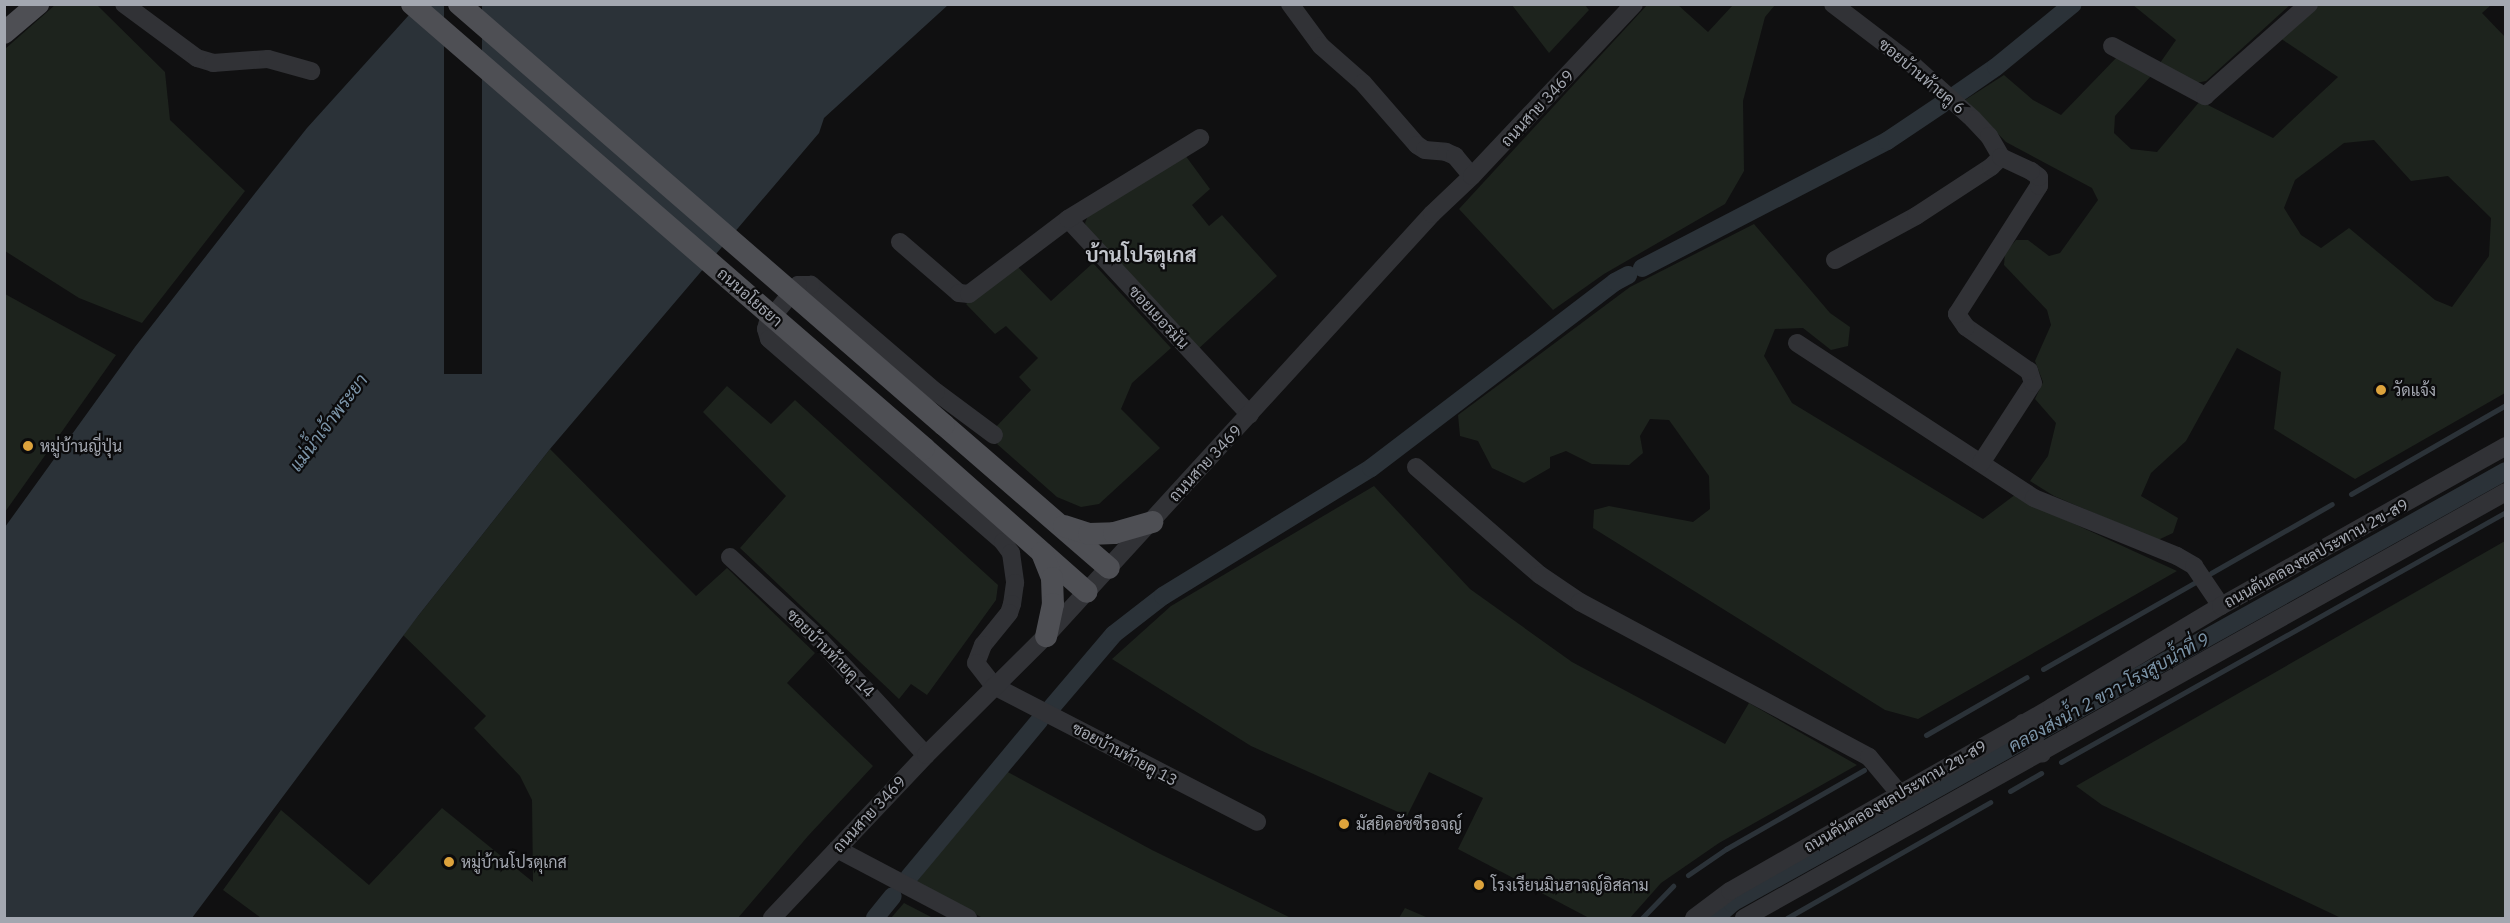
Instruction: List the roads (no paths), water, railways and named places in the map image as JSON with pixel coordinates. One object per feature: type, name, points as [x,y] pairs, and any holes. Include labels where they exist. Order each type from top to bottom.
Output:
[{"type":"main road","points":[[4,33],[38,4]]},
{"type":"main road","name":"ถนนอโยธยา","points":[[412,4],[1041,549],[1087,592]]},
{"type":"main road","name":"ถนนอโยธยา","points":[[459,4],[1109,568]]},
{"type":"main road","points":[[1059,525],[1089,534],[1114,533],[1152,522]]},
{"type":"main road","points":[[1041,549],[1052,578],[1053,604],[1046,636]]},
{"type":"street","points":[[124,4],[197,58],[213,63],[268,59],[311,70]]},
{"type":"street","points":[[1290,4],[1321,46],[1363,83],[1417,145],[1425,150],[1446,152],[1455,156],[1473,177]]},
{"type":"street","name":"ถนนสาย 3469","points":[[772,918],[926,755],[1046,636],[1432,214],[1473,177],[1635,4]]},
{"type":"street","name":"ซอยบ้านท้ายคู 6","points":[[1833,4],[1914,66],[1973,119],[1989,136],[2001,157]]},
{"type":"street","points":[[2112,46],[2205,96],[2309,4]]},
{"type":"street","points":[[900,242],[964,295],[969,294],[1068,219],[1200,138]]},
{"type":"street","points":[[1835,260],[1916,216],[1991,167],[2001,157],[2039,177],[2039,186],[1956,314],[1966,327],[2029,371],[2033,383],[1981,463]]},
{"type":"street","name":"ซอยเยอรมัน","points":[[1068,219],[1250,415]]},
{"type":"street","points":[[994,435],[936,392],[811,285],[798,285],[768,322],[766,329],[769,339],[1003,542],[1011,552],[1015,583],[1012,604],[1009,613],[983,645],[976,663],[994,686]]},
{"type":"street","points":[[1797,343],[2034,498],[2177,556],[2194,566],[2221,606]]},
{"type":"street","name":"ถนนคันคลองชลประทาน 2ข-ส9","points":[[1694,918],[1730,891],[1899,793],[2026,728],[2221,606],[2505,446]]},
{"type":"street","points":[[1416,467],[1532,568],[1580,602],[1869,757],[1899,793]]},
{"type":"street","points":[[1744,918],[2505,492]]},
{"type":"street","name":"ซอยบ้านท้ายคู 14","points":[[730,557],[816,636],[926,755]]},
{"type":"street","name":"ซอยบ้านท้ายคู 13","points":[[994,686],[1257,822]]},
{"type":"street","points":[[2026,728],[2041,752]]},
{"type":"street","points":[[837,849],[968,918]]},
{"type":"water","name":"แม่น้ำเจ้าพระยา","points":[[418,5],[948,5],[824,118],[819,133],[550,449],[418,616],[192,918],[5,918],[5,527],[135,347],[256,192],[307,128]]},
{"type":"waterway","points":[[1957,94],[1996,67],[2073,4]]},
{"type":"waterway","points":[[1642,268],[1887,141],[1942,104]]},
{"type":"waterway","points":[[1051,708],[1114,634],[1163,596],[1371,468],[1615,282],[1628,275]]},
{"type":"waterway","points":[[2351,494],[2506,405]]},
{"type":"waterway","name":"คลองส่งน้ำ 2 ขวา-โรงสูบน้ำที่ 9","points":[[1715,918],[1732,903],[2506,471]]},
{"type":"waterway","points":[[2211,573],[2332,504]]},
{"type":"waterway","points":[[2061,762],[2506,512]]},
{"type":"waterway","points":[[2043,669],[2197,581]]},
{"type":"waterway","points":[[1926,735],[2027,677]]},
{"type":"waterway","points":[[909,877],[1040,720]]},
{"type":"waterway","points":[[1688,875],[1726,849],[1864,770]]},
{"type":"waterway","points":[[2010,791],[2041,773]]},
{"type":"waterway","points":[[1787,918],[1990,802]]},
{"type":"waterway","points":[[1642,918],[1673,886]]},
{"type":"waterway","points":[[875,918],[893,896]]},
{"type":"place","name":"วัดแจ้ง","points":[[2381,390]]},
{"type":"place","name":"หมู่บ้านญี่ปุ่น","points":[[28,446]]},
{"type":"place","name":"มัสยิดอัซซีรอจญ์","points":[[1344,824]]},
{"type":"place","name":"หมู่บ้านโปรตุเกส","points":[[449,862]]},
{"type":"place","name":"โรงเรียนมินฮาจญ์อิสลาม","points":[[1479,885]]},
{"type":"district","name":"บ้านโปรตุเกส","points":[[1141,254]]}]
